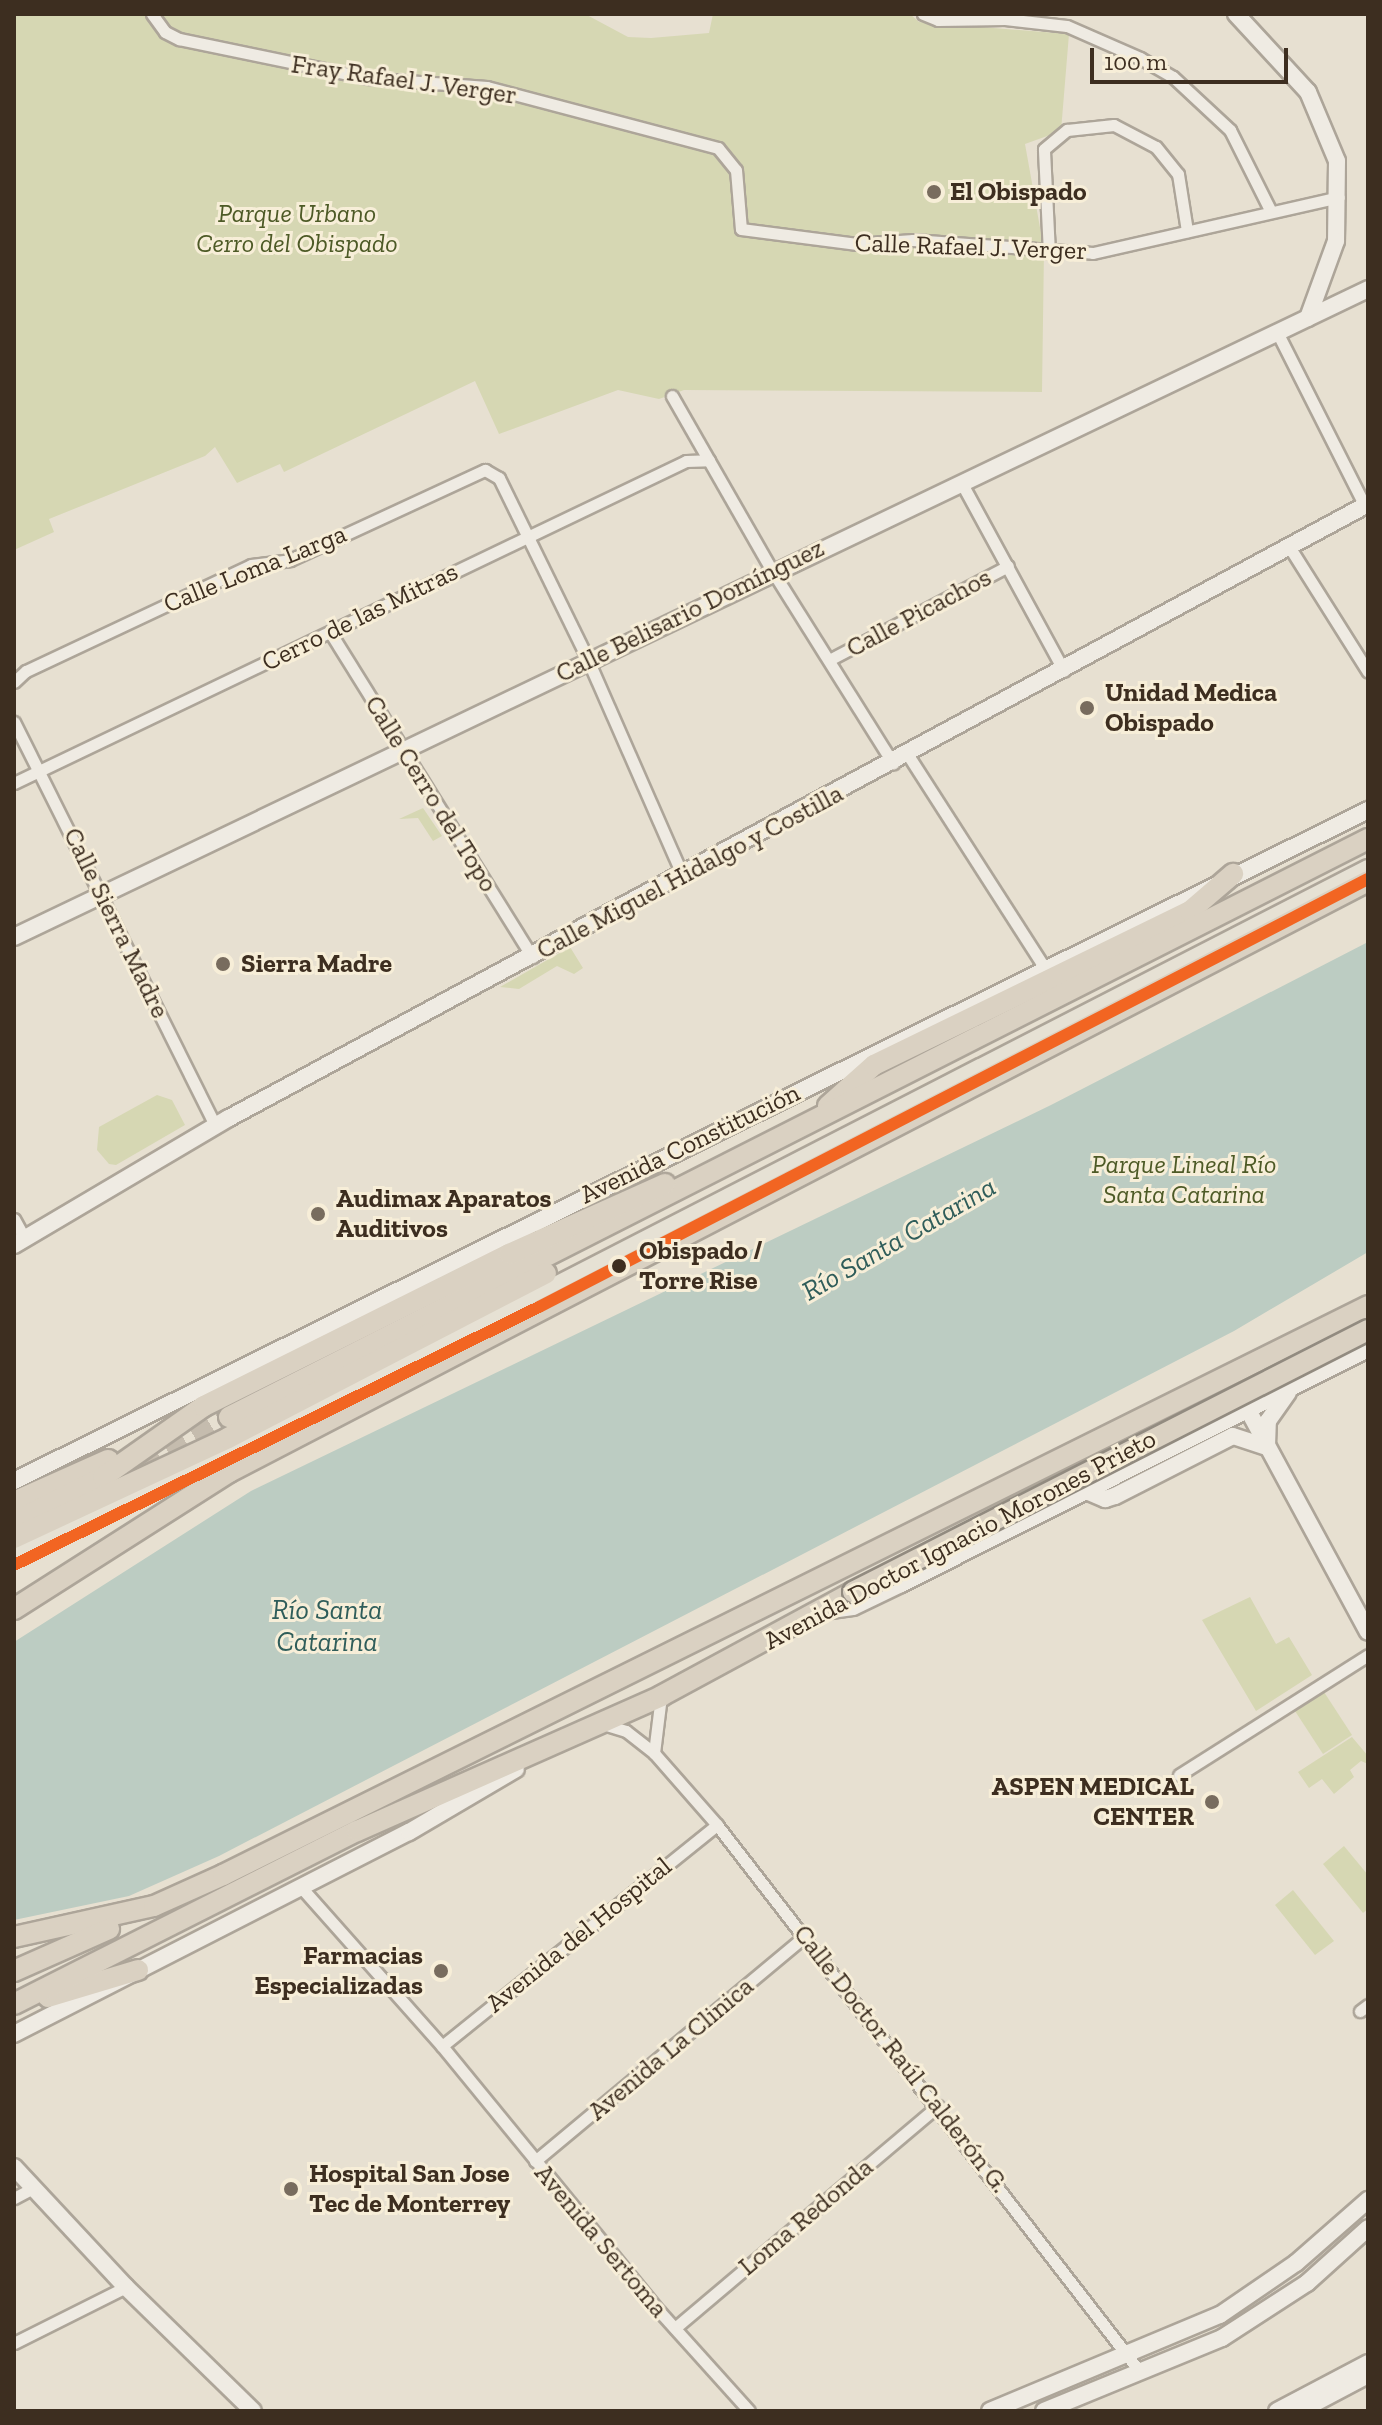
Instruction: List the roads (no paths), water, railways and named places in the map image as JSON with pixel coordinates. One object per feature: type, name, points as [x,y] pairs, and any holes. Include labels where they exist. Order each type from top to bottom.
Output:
[{"type":"highway","name":"Avenida Constitución","points":[[229,1417],[1368,839]]},
{"type":"highway","points":[[821,1116],[874,1065],[1190,911],[1233,874]]},
{"type":"highway","points":[[14,1609],[229,1472],[1368,881]]},
{"type":"highway","points":[[14,1522],[103,1477],[204,1406],[509,1254],[696,1170],[737,1161]]},
{"type":"highway","points":[[14,1538],[403,1349],[595,1246],[632,1215]]},
{"type":"highway","points":[[1248,1410],[1249,1389],[1256,1379],[1368,1306]]},
{"type":"highway","name":"Avenida Doctor Ignacio Morones Prieto","points":[[14,1937],[154,1906],[561,1708],[1368,1306]]},
{"type":"highway","name":"Avenida Doctor Ignacio Morones Prieto","points":[[357,1831],[661,1696],[853,1592],[1368,1330]]},
{"type":"highway","points":[[14,1502],[142,1447]]},
{"type":"highway","name":"Avenida Doctor Ignacio Morones Prieto","points":[[357,1831],[561,1708]]},
{"type":"highway","points":[[14,2006],[357,1831]]},
{"type":"highway","points":[[14,1971],[154,1906]]},
{"type":"highway","points":[[14,2006],[138,1970]]},
{"type":"main road","points":[[14,1555],[402,1365],[1368,869]]},
{"type":"street","name":"Fray Rafael J. Verger","points":[[152,14],[165,32],[179,39],[367,78],[487,87],[718,148],[736,170],[741,229]]},
{"type":"street","points":[[923,14],[938,20],[1005,19],[1067,26],[1140,58],[1173,77],[1230,130],[1270,210]]},
{"type":"street","points":[[1236,14],[1308,92],[1337,161],[1339,197],[1336,241],[1308,318]]},
{"type":"street","points":[[1049,253],[1044,149],[1067,130],[1114,125],[1136,133],[1178,174],[1187,231]]},
{"type":"street","name":"Calle Rafael J. Verger","points":[[741,229],[857,244],[953,242],[1049,253],[1093,253],[1270,210],[1339,197]]},
{"type":"street","name":"Calle Belisario Domínguez","points":[[14,937],[1368,289]]},
{"type":"street","points":[[1277,332],[1366,505]]},
{"type":"street","points":[[672,396],[773,572],[893,763]]},
{"type":"street","name":"Cerro de las Mitras","points":[[14,783],[686,461],[709,460]]},
{"type":"street","name":"Calle Loma Larga","points":[[14,682],[26,671],[251,565],[290,560],[472,472],[485,470],[499,478],[526,538]]},
{"type":"street","points":[[961,482],[1064,671]]},
{"type":"street","name":"Calle Miguel Hidalgo y Costilla","points":[[20,1242],[215,1126],[1064,671],[1366,505]]},
{"type":"street","points":[[526,538],[588,660],[683,876]]},
{"type":"street","points":[[1290,548],[1368,672]]},
{"type":"street","name":"Calle Picachos","points":[[829,660],[1008,566]]},
{"type":"street","name":"Calle Cerro del Topo","points":[[330,632],[532,957]]},
{"type":"street","name":"Calle Sierra Madre","points":[[14,722],[215,1126]]},
{"type":"street","points":[[908,755],[1044,967]]},
{"type":"street","name":"Avenida Constitución","points":[[14,1481],[1044,967],[1368,810]]},
{"type":"street","points":[[14,1219],[20,1242]]},
{"type":"street","points":[[819,1611],[853,1607],[1368,1349]]},
{"type":"street","points":[[1267,1448],[1268,1421],[1289,1389]]},
{"type":"street","points":[[1248,1410],[1368,1632]]},
{"type":"street","points":[[1086,1491],[1105,1499],[1115,1496],[1233,1436],[1252,1438],[1267,1448]]},
{"type":"street","points":[[1179,1775],[1368,1655]]},
{"type":"street","points":[[654,1753],[661,1696]]},
{"type":"street","name":"Calle Doctor Raúl Calderón G.","points":[[603,1724],[626,1731],[654,1753],[717,1825],[806,1935],[1129,2353],[1140,2372]]},
{"type":"street","points":[[14,2034],[444,1813],[551,1746]]},
{"type":"street","name":"Avenida del Hospital","points":[[442,2046],[717,1825]]},
{"type":"street","name":"Avenida Sertoma","points":[[300,1886],[442,2046],[675,2328],[749,2411]]},
{"type":"street","name":"Avenida La Clinica","points":[[535,2161],[806,1935]]},
{"type":"street","name":"Loma Redonda","points":[[675,2328],[938,2106]]},
{"type":"street","points":[[14,2167],[126,2287],[253,2411]]},
{"type":"street","points":[[14,2198],[33,2188]]},
{"type":"street","points":[[990,2411],[1220,2315],[1296,2263],[1368,2200]]},
{"type":"street","points":[[1044,2411],[1222,2338],[1274,2307],[1368,2228]]},
{"type":"street","points":[[14,2343],[126,2287]]},
{"type":"street","points":[[1277,2411],[1368,2363]]},
{"type":"street","points":[[1300,2411],[1368,2375]]},
{"type":"water","name":"Río Santa Catarina","points":[[1368,942],[1368,1252],[1234,1331],[219,1856],[129,1896],[14,1920],[14,1642],[251,1491],[1051,1105]]},
{"type":"tunnel","points":[[145,1471],[229,1417]]},
{"type":"place","name":"El Obispado","points":[[934,192]]},
{"type":"place","name":"Unidad Medica Obispado","points":[[1087,708]]},
{"type":"place","name":"Sierra Madre","points":[[223,964]]},
{"type":"place","name":"Audimax Aparatos Auditivos","points":[[318,1214]]},
{"type":"place","name":"Obispado / Torre Rise","points":[[619,1266]]},
{"type":"place","name":"ASPEN MEDICAL CENTER","points":[[1212,1802]]},
{"type":"place","name":"Farmacias Especializadas","points":[[441,1971]]},
{"type":"place","name":"Hospital San Jose Tec de Monterrey","points":[[291,2189]]},
{"type":"park label","name":"Parque Urbano Cerro del Obispado","points":[[297,229]]},
{"type":"park label","name":"Parque Lineal Río Santa Catarina","points":[[1184,1180]]}]
